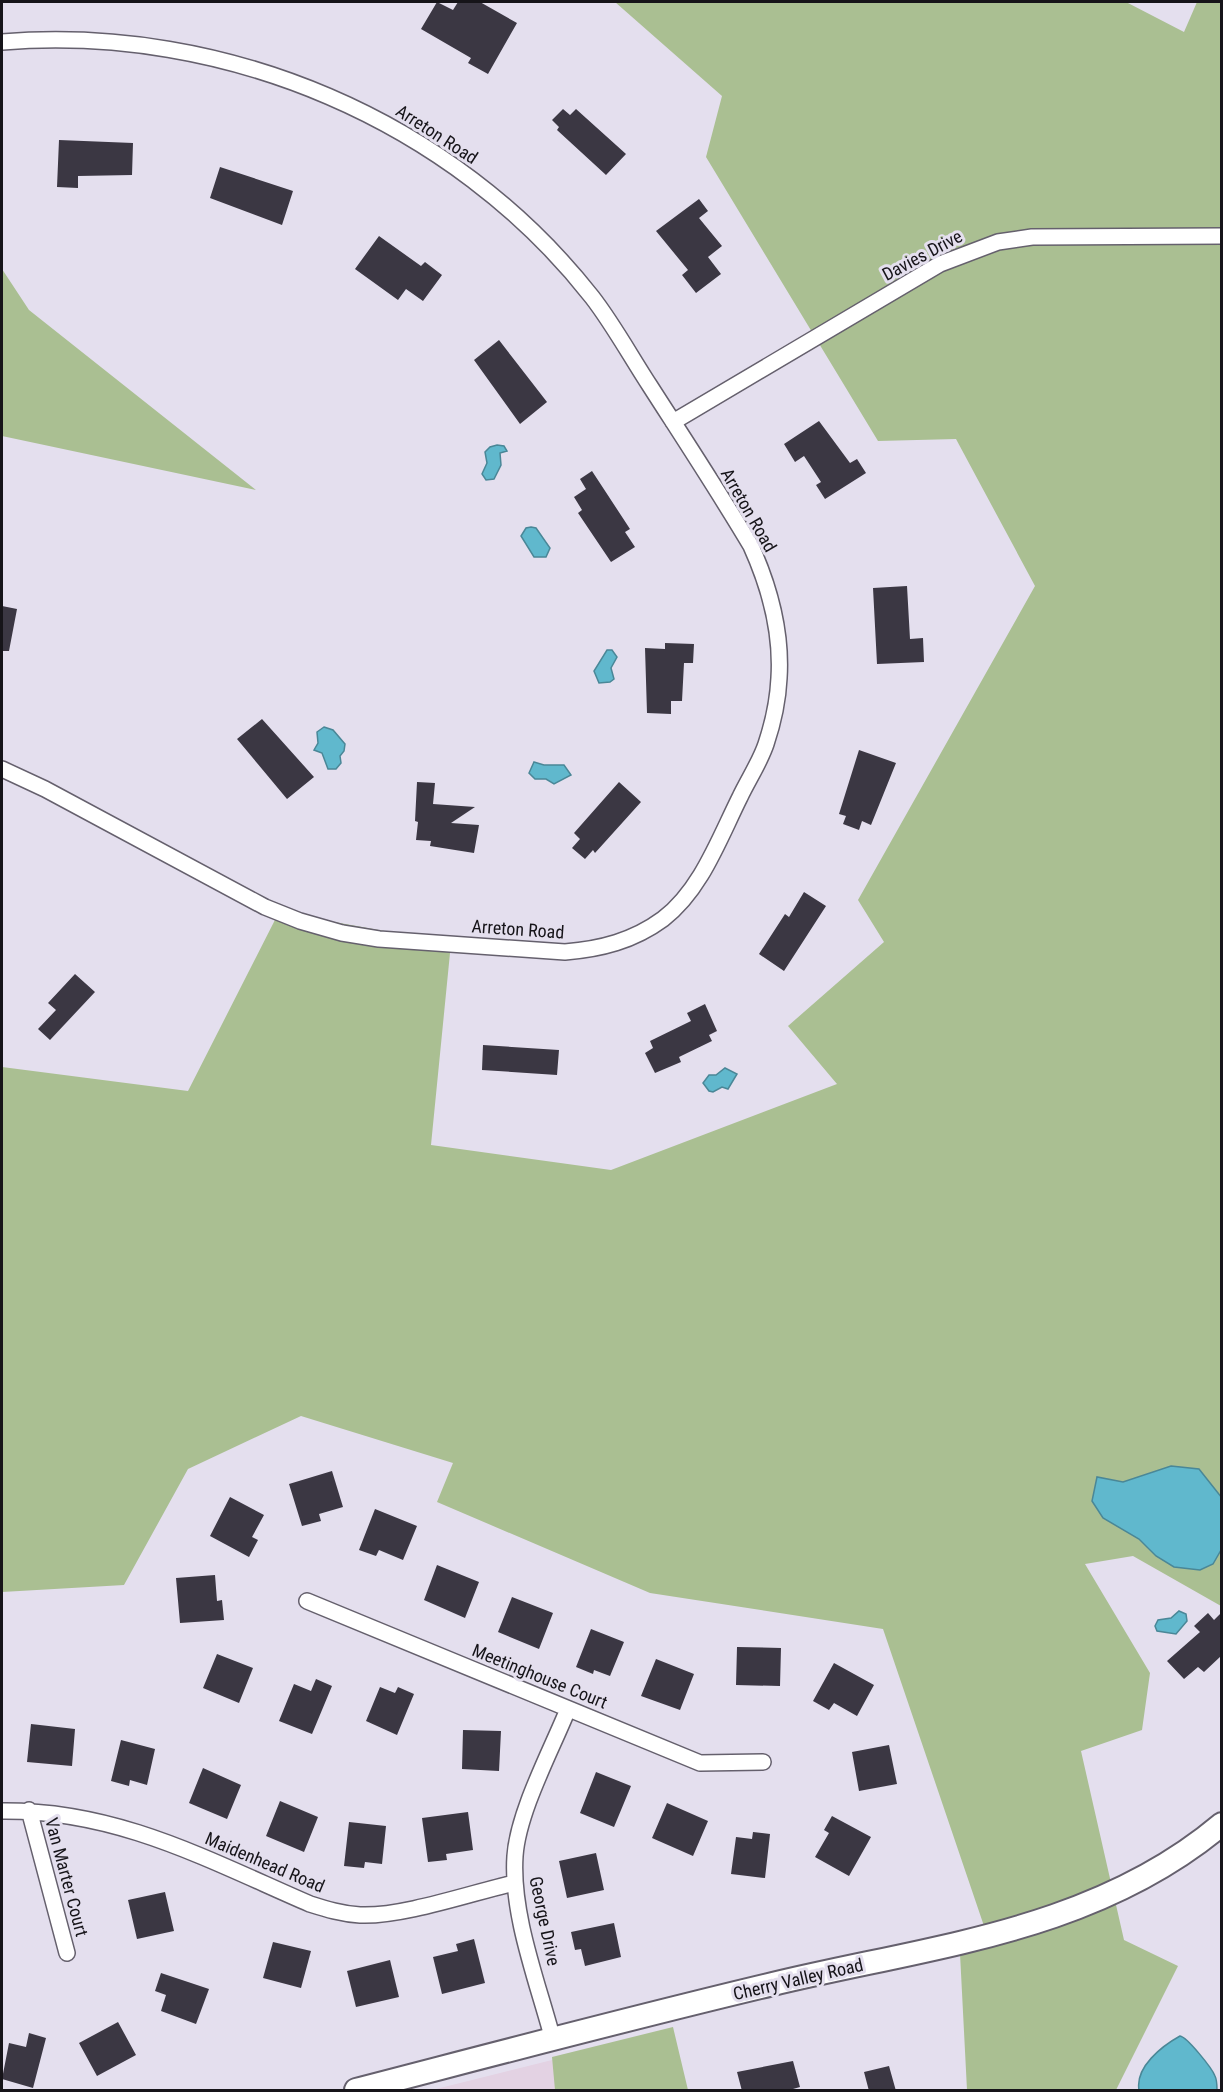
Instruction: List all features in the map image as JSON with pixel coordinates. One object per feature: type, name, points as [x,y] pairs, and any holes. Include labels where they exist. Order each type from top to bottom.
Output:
[{"type":"street","name":"Arreton Road","points":[[2,42],[86,40],[181,51],[239,64],[296,82],[394,128],[473,181],[510,211],[554,253],[593,298],[743,532],[765,578],[776,616],[779,677],[775,712],[765,746],[701,875],[684,899],[664,918],[619,943],[593,950],[566,952],[379,939],[342,933],[300,921],[265,908],[45,789],[2,769]]},
{"type":"street","name":"Davies Drive","points":[[673,422],[940,264],[968,251],[998,242],[1032,237],[1221,236]]},
{"type":"street","name":"Meetinghouse Court","points":[[307,1601],[700,1763],[763,1762]]},
{"type":"street","name":"George Drive","points":[[553,2040],[519,1911],[514,1883],[515,1854],[521,1826],[568,1709]]},
{"type":"street","name":"Maidenhead Road","points":[[2,1811],[29,1810],[76,1815],[145,1833],[310,1904],[335,1912],[360,1915],[386,1914],[514,1883]]},
{"type":"street","name":"Van Marter Court","points":[[29,1810],[68,1953]]},
{"type":"street","name":"Cherry Valley Road","points":[[356,2091],[772,1984],[1034,1925],[1097,1901],[1143,1878],[1221,1824]]},
{"type":"shaded area","points":[[560,2058],[568,2090],[432,2090]]},
{"type":"green space","points":[[615,2],[1126,2],[1184,32],[1197,2],[1221,2],[1221,1606],[1133,1556],[1085,1564],[1150,1673],[1142,1730],[1081,1751],[1124,1940],[1178,1966],[1116,2090],[967,2090],[959,1934],[984,1926],[883,1629],[650,1593],[437,1502],[453,1463],[301,1416],[188,1469],[124,1585],[2,1592],[2,1067],[188,1091],[279,912],[451,943],[431,1145],[611,1170],[837,1084],[788,1026],[884,942],[858,900],[1035,586],[956,439],[878,441],[706,157],[722,96]]},
{"type":"green space","points":[[2,269],[29,310],[256,490],[2,436]]},
{"type":"green space","points":[[673,2027],[688,2090],[555,2090],[552,2057]]},
{"type":"water","points":[[497,445],[504,446],[507,451],[500,453],[501,465],[494,479],[486,480],[482,474],[487,463],[485,452]]},
{"type":"water","points":[[526,528],[536,528],[550,548],[546,557],[534,557],[521,536]]},
{"type":"water","points":[[607,650],[612,650],[617,657],[611,668],[614,679],[610,682],[599,683],[594,671]]},
{"type":"water","points":[[324,727],[333,730],[345,744],[340,756],[341,763],[336,769],[328,769],[322,753],[314,750],[318,743],[317,732]]},
{"type":"water","points":[[534,762],[544,765],[564,765],[571,775],[554,784],[546,779],[535,779],[529,773]]},
{"type":"water","points":[[725,1068],[737,1074],[728,1089],[722,1087],[713,1092],[709,1091],[703,1083],[709,1075],[716,1075]]},
{"type":"water","points":[[1171,1466],[1199,1469],[1222,1498],[1221,1550],[1213,1564],[1200,1570],[1174,1567],[1156,1556],[1139,1539],[1103,1518],[1092,1501],[1097,1477],[1123,1482]]},
{"type":"water","points":[[1179,1611],[1186,1614],[1187,1621],[1176,1634],[1157,1631],[1155,1626],[1158,1620],[1171,1618]]},
{"type":"water","points":[[1180,2036],[1193,2047],[1209,2067],[1216,2078],[1217,2090],[1139,2090],[1139,2081],[1145,2065],[1165,2045]]},
{"type":"building","points":[[437,2],[453,10],[458,2],[480,2],[517,23],[488,74],[468,63],[471,58],[421,29]]},
{"type":"building","points":[[563,109],[570,115],[576,109],[626,154],[606,175],[557,130],[559,127],[552,120]]},
{"type":"building","points":[[59,140],[133,143],[132,175],[78,176],[78,188],[57,187]]},
{"type":"building","points":[[220,167],[293,191],[282,225],[210,198]]},
{"type":"building","points":[[699,199],[708,211],[699,218],[722,246],[708,257],[721,274],[696,293],[682,275],[688,270],[656,231]]},
{"type":"building","points":[[379,236],[421,266],[425,262],[442,275],[423,301],[406,289],[398,300],[355,269]]},
{"type":"building","points":[[499,340],[547,402],[520,424],[474,360]]},
{"type":"building","points":[[819,421],[850,463],[857,459],[866,473],[825,499],[816,485],[821,482],[804,456],[795,462],[784,444]]},
{"type":"building","points":[[592,471],[630,529],[625,532],[635,547],[611,562],[578,513],[582,510],[574,497],[586,489],[580,479]]},
{"type":"building","points":[[907,586],[910,639],[923,638],[924,662],[877,664],[873,588]]},
{"type":"building","points":[[2,606],[17,609],[9,651],[2,651]]},
{"type":"building","points":[[665,643],[694,644],[693,663],[684,663],[682,701],[671,701],[671,714],[647,713],[645,648],[665,649]]},
{"type":"building","points":[[262,719],[314,777],[287,799],[237,739]]},
{"type":"building","points":[[859,750],[896,763],[871,825],[862,821],[859,830],[843,824],[846,816],[839,814]]},
{"type":"building","points":[[417,782],[435,783],[433,804],[475,807],[451,823],[479,825],[474,853],[430,846],[431,841],[416,840]]},
{"type":"building","points":[[619,782],[641,802],[595,853],[593,850],[585,859],[572,848],[580,839],[574,833]]},
{"type":"building","points":[[804,892],[826,906],[784,971],[759,954],[785,914],[789,917]]},
{"type":"building","points":[[75,974],[95,992],[50,1040],[38,1029],[56,1010],[48,1003]]},
{"type":"building","points":[[705,1004],[717,1031],[709,1035],[712,1041],[679,1057],[681,1062],[655,1073],[645,1053],[653,1048],[650,1041],[691,1021],[687,1013]]},
{"type":"building","points":[[483,1045],[559,1050],[557,1075],[482,1070]]},
{"type":"building","points":[[332,1471],[343,1507],[319,1514],[321,1521],[302,1526],[289,1484]]},
{"type":"building","points":[[230,1497],[264,1515],[252,1537],[258,1540],[249,1557],[210,1536]]},
{"type":"building","points":[[375,1509],[417,1526],[403,1560],[379,1550],[376,1556],[359,1550]]},
{"type":"building","points":[[437,1565],[479,1582],[465,1618],[424,1600]]},
{"type":"building","points":[[215,1575],[217,1601],[222,1600],[224,1620],[180,1623],[176,1578]]},
{"type":"building","points":[[512,1597],[553,1613],[539,1649],[498,1632]]},
{"type":"building","points":[[1208,1613],[1214,1620],[1221,1613],[1221,1656],[1204,1672],[1198,1667],[1184,1679],[1167,1661],[1200,1632],[1194,1626]]},
{"type":"building","points":[[591,1629],[624,1642],[610,1676],[594,1670],[593,1674],[576,1667]]},
{"type":"building","points":[[737,1647],[781,1648],[780,1686],[736,1685]]},
{"type":"building","points":[[217,1654],[253,1668],[239,1703],[203,1688]]},
{"type":"building","points":[[656,1659],[694,1674],[680,1710],[641,1696]]},
{"type":"building","points":[[834,1663],[874,1685],[857,1716],[834,1703],[829,1710],[813,1701]]},
{"type":"building","points":[[316,1679],[332,1686],[312,1734],[279,1721],[294,1684],[311,1691]]},
{"type":"building","points":[[380,1687],[395,1693],[398,1687],[414,1694],[397,1735],[366,1721]]},
{"type":"building","points":[[31,1724],[75,1729],[72,1766],[27,1762]]},
{"type":"building","points":[[463,1730],[501,1731],[499,1771],[462,1769]]},
{"type":"building","points":[[121,1740],[155,1749],[147,1785],[130,1780],[129,1786],[111,1781]]},
{"type":"building","points":[[889,1745],[897,1784],[859,1791],[852,1752]]},
{"type":"building","points":[[203,1768],[241,1785],[227,1819],[189,1803]]},
{"type":"building","points":[[596,1772],[631,1786],[614,1827],[580,1813]]},
{"type":"building","points":[[280,1801],[318,1817],[304,1852],[266,1836]]},
{"type":"building","points":[[667,1803],[708,1821],[693,1856],[652,1838]]},
{"type":"building","points":[[468,1812],[473,1850],[446,1854],[447,1860],[428,1862],[422,1818]]},
{"type":"building","points":[[832,1816],[871,1837],[849,1876],[815,1857],[829,1833],[824,1830]]},
{"type":"building","points":[[349,1822],[386,1826],[382,1864],[365,1862],[364,1868],[344,1866]]},
{"type":"building","points":[[753,1832],[770,1834],[765,1878],[731,1874],[736,1837],[752,1839]]},
{"type":"building","points":[[596,1853],[604,1890],[567,1898],[559,1861]]},
{"type":"building","points":[[165,1892],[174,1931],[137,1939],[128,1900]]},
{"type":"building","points":[[614,1923],[621,1957],[585,1966],[581,1949],[575,1950],[571,1932]]},
{"type":"building","points":[[474,1939],[485,1983],[442,1994],[433,1957],[458,1951],[456,1944]]},
{"type":"building","points":[[273,1942],[311,1951],[301,1988],[263,1978]]},
{"type":"building","points":[[390,1960],[399,1997],[356,2007],[347,1971]]},
{"type":"building","points":[[161,1973],[209,1989],[196,2024],[161,2011],[166,1995],[155,1991]]},
{"type":"building","points":[[118,2022],[136,2055],[97,2076],[79,2043]]},
{"type":"building","points":[[29,2033],[46,2038],[33,2088],[2,2079],[9,2043],[26,2047]]},
{"type":"building","points":[[793,2061],[800,2087],[786,2091],[742,2091],[737,2072]]},
{"type":"building","points":[[889,2066],[896,2091],[869,2091],[864,2072]]}]
